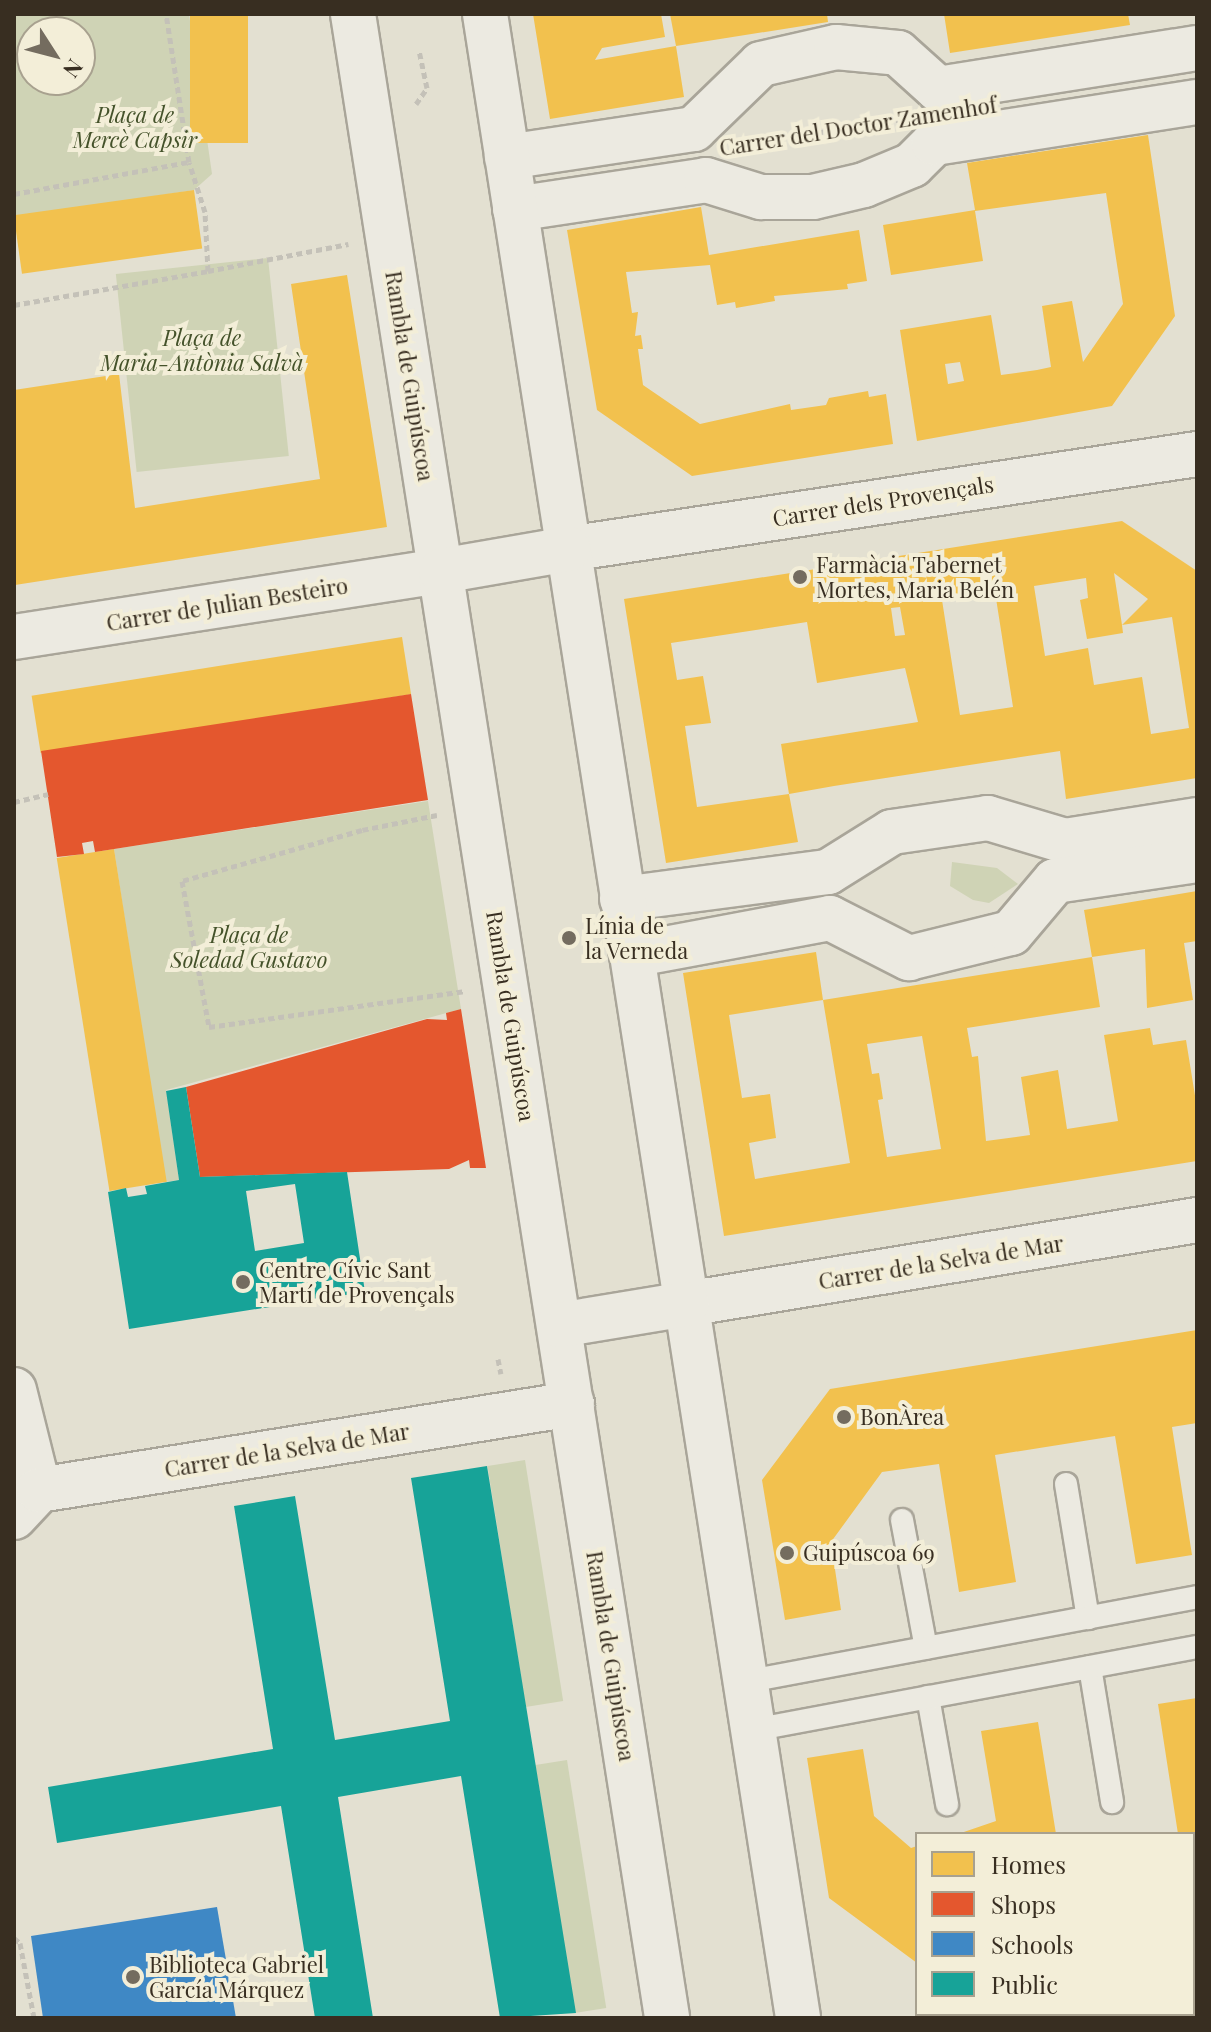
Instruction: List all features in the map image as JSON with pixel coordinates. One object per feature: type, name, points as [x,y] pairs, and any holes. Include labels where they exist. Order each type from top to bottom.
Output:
[{"type":"street","name":"Rambla de Guipúscoa","points":[[353,14],[667,2018]]},
{"type":"street","points":[[485,14],[798,2018]]},
{"type":"street","points":[[1189,37],[1197,109]]},
{"type":"street","name":"Carrer del Doctor Zamenhof","points":[[507,157],[694,129],[761,64],[836,47],[898,53],[938,89],[1189,37]]},
{"type":"street","name":"Carrer del Doctor Zamenhof","points":[[515,209],[706,180],[761,197],[813,197],[864,185],[912,165],[934,143],[1196,102]]},
{"type":"street","name":"Carrer dels Provençals","points":[[441,571],[1197,454]]},
{"type":"street","name":"Carrer de Julian Besteiro","points":[[14,637],[441,571]]},
{"type":"street","points":[[622,899],[828,872],[892,832],[988,818],[1065,841],[1197,820]]},
{"type":"street","points":[[632,955],[830,918],[909,958],[1011,933],[1055,881],[1197,860]]},
{"type":"street","name":"Carrer de la Selva de Mar","points":[[559,1325],[1197,1220]]},
{"type":"street","points":[[14,1390],[27,1503]]},
{"type":"street","name":"Carrer de la Selva de Mar","points":[[27,1503],[572,1404]]},
{"type":"lane","points":[[1066,1484],[1088,1618]]},
{"type":"lane","points":[[902,1520],[926,1648]]},
{"type":"lane","points":[[744,1682],[1197,1597]]},
{"type":"lane","points":[[753,1730],[1197,1647]]},
{"type":"lane","points":[[1090,1667],[1112,1802]]},
{"type":"lane","points":[[928,1697],[947,1804]]},
{"type":"path","points":[[166,14],[189,162],[205,212],[208,271]]},
{"type":"path","points":[[416,104],[427,88],[419,50]]},
{"type":"path","name":"Carrer del Doctor Zamenhof","points":[[725,147],[914,118]]},
{"type":"path","points":[[14,194],[189,162]]},
{"type":"path","points":[[14,305],[349,244]]},
{"type":"path","points":[[14,802],[48,794]]},
{"type":"path","points":[[430,816],[182,881],[209,1027],[471,990]]},
{"type":"path","points":[[498,1359],[501,1374]]},
{"type":"path","points":[[14,1938],[20,1943],[34,2018]]},
{"type":"green space","name":"Plaça de Mercè Capsir","points":[[14,14],[189,14],[212,174],[194,190],[14,218]]},
{"type":"green space","name":"Plaça de Maria-Antònia Salvà","points":[[268,258],[289,456],[137,472],[116,274]]},
{"type":"green space","name":"Plaça de Soledad Gustavo","points":[[428,801],[461,1009],[166,1090],[179,1180],[165,1182],[114,849]]},
{"type":"green space","points":[[952,862],[997,868],[1018,884],[989,903],[973,900],[950,886]]},
{"type":"green space","points":[[525,1460],[563,1701],[526,1707],[487,1466]]},
{"type":"green space","points":[[567,1760],[606,2008],[575,2013],[535,1765]]},
{"type":"building: Homes","points":[[190,14],[248,14],[248,143],[190,143]]},
{"type":"building: Homes","points":[[533,14],[661,14],[665,37],[602,48],[595,60],[676,46],[684,97],[550,119]]},
{"type":"building: Homes","points":[[670,14],[827,14],[828,22],[676,46]]},
{"type":"building: Homes","points":[[944,14],[1128,14],[1130,25],[950,53]]},
{"type":"building: Homes","points":[[1148,135],[1175,316],[1112,406],[917,441],[900,330],[991,315],[1001,375],[1051,367],[1042,306],[1072,301],[1083,362],[1123,304],[1106,193],[975,211],[983,261],[891,275],[883,225],[975,210],[967,163]],"holes":[[[960,362],[964,381],[948,384],[945,364]]]},
{"type":"building: Homes","points":[[194,190],[202,248],[22,274],[14,215]]},
{"type":"building: Homes","points":[[701,207],[709,255],[859,230],[867,281],[847,284],[848,289],[774,296],[775,301],[736,308],[735,302],[717,305],[710,265],[626,272],[632,313],[638,312],[635,336],[641,335],[643,349],[638,349],[643,385],[700,424],[790,404],[791,410],[826,405],[829,398],[868,391],[869,397],[886,394],[893,444],[692,476],[597,410],[567,230]]},
{"type":"building: Homes","points":[[347,275],[387,527],[15,585],[14,390],[119,374],[135,508],[320,479],[291,284]]},
{"type":"building: Homes","points":[[1122,521],[1197,571],[1197,778],[1066,799],[1060,751],[834,786],[789,794],[798,842],[666,863],[624,599]],"holes":[[[1114,573],[1148,599],[1122,625]],[[1086,578],[1088,598],[1080,600],[1087,639],[1123,633],[1122,625],[1172,617],[1189,728],[1151,734],[1142,677],[1094,685],[1088,648],[1045,656],[1034,586]],[[995,592],[1013,707],[960,715],[942,600]],[[900,607],[905,635],[895,636],[891,608]],[[807,622],[817,683],[905,668],[918,722],[781,744],[789,794],[697,807],[685,726],[711,723],[703,676],[677,680],[671,643]]]},
{"type":"building: Homes","points":[[402,637],[411,694],[41,753],[32,696]]},
{"type":"building: Homes","points":[[114,849],[167,1182],[109,1191],[57,858]]},
{"type":"building: Homes","points":[[1197,891],[1197,941],[1184,943],[1193,1000],[1147,1008],[1145,949],[1092,957],[1084,910]]},
{"type":"building: Homes","points":[[816,952],[823,1000],[1092,957],[1100,1007],[967,1028],[972,1057],[978,1056],[986,1141],[1030,1135],[1021,1077],[1058,1070],[1067,1129],[1118,1121],[1104,1035],[1150,1028],[1153,1045],[1186,1040],[1197,1108],[1197,1161],[724,1236],[683,973]],"holes":[[[823,1000],[850,1163],[755,1179],[749,1143],[776,1138],[770,1094],[742,1098],[729,1015]],[[922,1036],[941,1149],[887,1157],[878,1100],[883,1099],[879,1073],[872,1074],[867,1044]]]},
{"type":"building: Homes","points":[[1197,1330],[1197,1423],[1172,1427],[1192,1555],[1136,1564],[1115,1436],[995,1455],[1016,1582],[959,1592],[939,1464],[882,1472],[831,1542],[841,1610],[785,1620],[762,1480],[830,1389]]},
{"type":"building: Homes","points":[[1197,1698],[1197,1922],[1195,1832],[1178,1832],[1158,1704]]},
{"type":"building: Homes","points":[[1038,1722],[1056,1832],[964,1832],[996,1821],[981,1731]]},
{"type":"building: Homes","points":[[863,1749],[874,1816],[911,1848],[915,1847],[915,1962],[829,1898],[807,1758]]},
{"type":"building: Shops","points":[[411,694],[428,800],[95,852],[93,841],[82,843],[84,854],[57,857],[41,751]]},
{"type":"building: Shops","points":[[461,1009],[486,1168],[470,1168],[469,1160],[449,1169],[200,1177],[186,1087],[427,1019],[447,1020],[446,1013]]},
{"type":"building: Schools","name":"Biblioteca Gabriel García Márquez","points":[[217,1907],[236,2018],[43,2018],[31,1936]]},
{"type":"building: Public","points":[[186,1087],[200,1177],[347,1172],[365,1292],[129,1329],[108,1192],[126,1188],[128,1197],[147,1194],[145,1186],[179,1180],[166,1091]],"holes":[[[295,1184],[304,1243],[255,1251],[246,1191]]]},
{"type":"building: Public","points":[[487,1466],[576,2013],[500,2018],[461,1776],[338,1797],[373,2018],[315,2018],[281,1806],[57,1843],[48,1787],[273,1749],[234,1506],[295,1496],[335,1740],[450,1721],[411,1478]]},
{"type":"place","name":"Farmàcia Tabernet Mortes, Maria Belén","points":[[800,577]]},
{"type":"place","name":"Línia de la Verneda","points":[[569,938]]},
{"type":"place","name":"Centre Cívic Sant Martí de Provençals","points":[[243,1282]]},
{"type":"place","name":"BonÀrea","points":[[844,1417]]},
{"type":"place","name":"Guipúscoa 69","points":[[787,1553]]},
{"type":"place","name":"Biblioteca Gabriel García Márquez","points":[[133,1977]]}]
